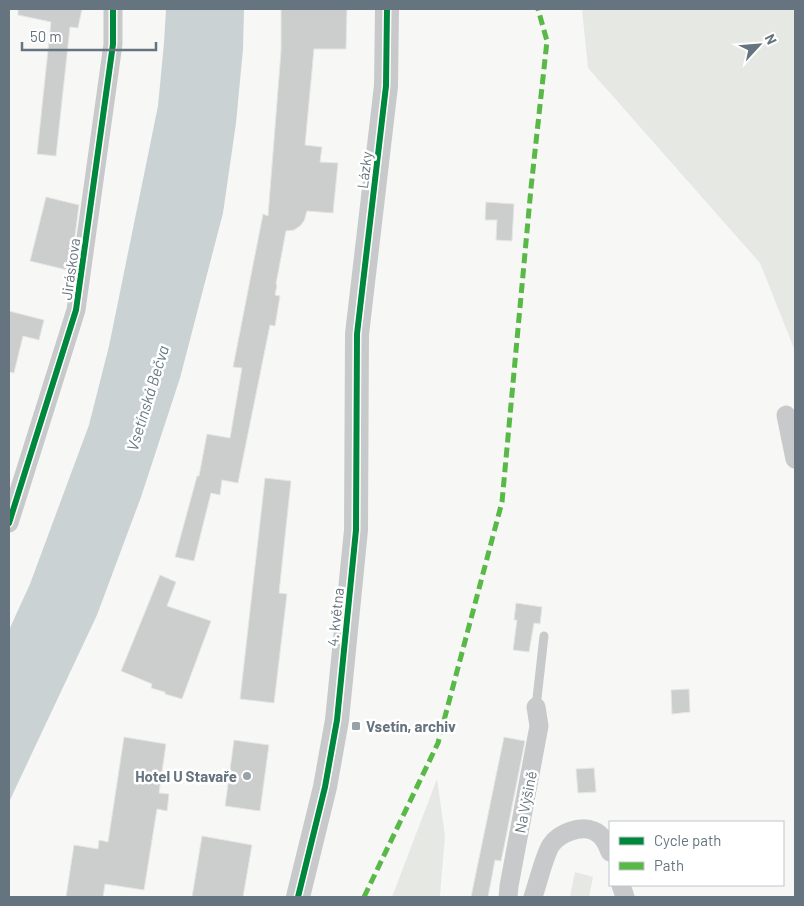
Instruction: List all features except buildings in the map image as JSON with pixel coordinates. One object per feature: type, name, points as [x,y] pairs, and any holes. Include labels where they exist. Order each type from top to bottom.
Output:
[{"type":"street","name":"Jiráskova","points":[[9,523],[76,310],[113,44],[113,9]]},
{"type":"street","name":"Lázky","points":[[357,334],[386,86],[387,9]]},
{"type":"street","name":"4. května","points":[[298,897],[326,787],[338,711],[356,530],[357,334]]},
{"type":"street","points":[[786,414],[795,459]]},
{"type":"street","name":"Na Výšině","points":[[508,897],[539,726],[536,707]]},
{"type":"street","points":[[533,897],[551,845],[560,836],[570,831],[585,829],[594,831],[606,841],[609,849]]},
{"type":"lane","points":[[536,707],[544,636]]},
{"type":"shaded area","points":[[582,9],[795,9],[795,351],[760,263],[588,68]]},
{"type":"shaded area","points":[[437,779],[445,836],[440,895],[439,897],[392,897]]},
{"type":"shaded area","points":[[575,872],[593,877],[589,897],[570,897]]},
{"type":"water","name":"Vsetínská Bečva","points":[[166,9],[244,9],[243,49],[236,123],[223,213],[180,378],[141,497],[97,615],[9,802],[9,630],[30,584],[89,425],[109,346],[158,106]]},
{"type":"marked path","points":[[364,897],[438,743],[502,502],[531,188],[547,41],[538,9]]},
{"type":"cycle path","points":[[9,523],[76,310],[113,44],[113,9]]},
{"type":"cycle path","points":[[298,897],[325,787],[337,720],[356,530],[357,334],[386,86],[387,9]]},
{"type":"place","name":"Vsetín, archiv","points":[[356,726]]},
{"type":"place","name":"Hotel U Stavaře","points":[[247,776]]}]
